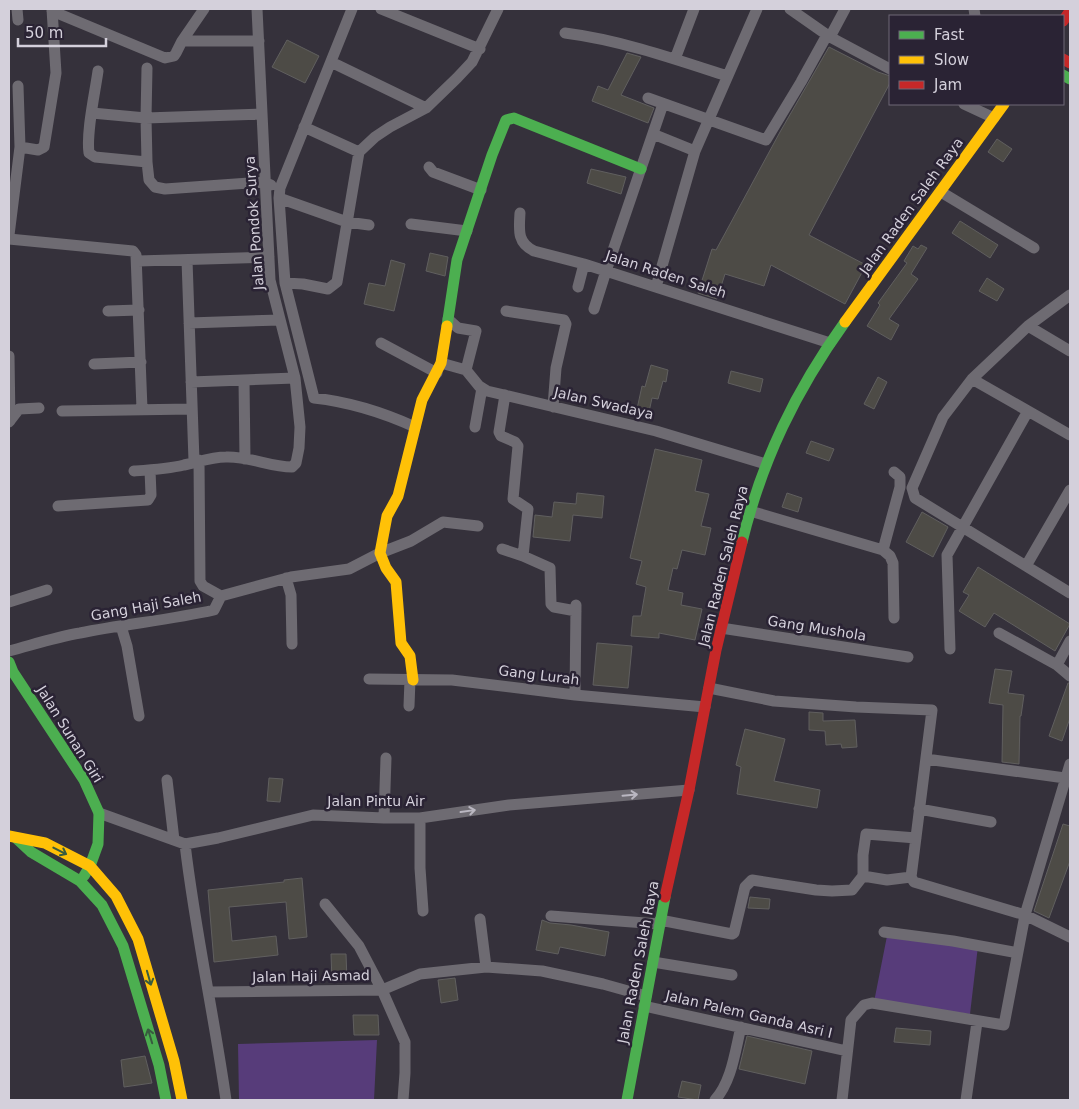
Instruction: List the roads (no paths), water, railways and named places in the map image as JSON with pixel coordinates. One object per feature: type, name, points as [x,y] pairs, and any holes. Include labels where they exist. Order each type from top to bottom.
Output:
[{"type":"main road","name":"Jalan Raden Saleh Raya","points":[[627,1100],[660,922],[689,790],[721,628],[750,511],[766,464],[804,383],[830,344],[1003,105]]},
{"type":"main road","points":[[412,680],[410,656],[400,643],[396,582],[386,568],[380,553],[387,516],[398,496],[422,400],[439,368],[457,260],[492,155],[506,120],[514,118],[641,169]]},
{"type":"main road","name":"Jalan Sunan Giri","points":[[9,662],[12,672],[84,780],[99,813],[98,844],[90,866],[80,881]]},
{"type":"main road","points":[[11,836],[45,843],[90,866],[116,896],[138,939],[174,1061],[182,1100]]},
{"type":"main road","points":[[11,836],[31,852],[80,881],[102,905],[123,946],[159,1065],[166,1100]]},
{"type":"main road","points":[[159,1065],[174,1061]]},
{"type":"street","points":[[20,146],[38,150],[44,147],[56,73],[52,10],[165,58],[174,56],[204,9]]},
{"type":"street","name":"Jalan Pondok Surya","points":[[245,459],[283,467],[292,467],[296,462],[299,448],[300,427],[295,378],[270,280],[264,182],[258,9]]},
{"type":"street","points":[[352,9],[279,193],[285,283],[314,398],[370,409],[415,427]]},
{"type":"street","points":[[381,9],[480,49]]},
{"type":"street","points":[[285,283],[328,289],[337,282],[359,152],[375,137],[390,127],[426,108],[472,62],[498,9]]},
{"type":"street","points":[[674,59],[694,9]]},
{"type":"street","points":[[656,287],[696,151],[757,9]]},
{"type":"street","points":[[790,9],[828,36],[889,68]]},
{"type":"street","points":[[648,98],[766,140],[845,9]]},
{"type":"street","points":[[565,33],[587,36],[674,59],[727,76]]},
{"type":"street","points":[[183,41],[259,41]]},
{"type":"street","points":[[331,62],[426,108]]},
{"type":"street","points":[[147,68],[147,162],[150,180],[155,187],[165,189],[264,182],[279,193],[347,222],[369,225]]},
{"type":"street","points":[[98,71],[88,148],[89,154],[95,157],[147,162]]},
{"type":"street","points":[[9,235],[20,146],[18,86]]},
{"type":"street","points":[[594,309],[663,104]]},
{"type":"street","points":[[966,105],[994,118]]},
{"type":"street","points":[[92,113],[146,118],[262,114]]},
{"type":"street","points":[[304,127],[359,152]]},
{"type":"street","points":[[653,134],[696,151]]},
{"type":"street","points":[[429,167],[434,172],[481,190]]},
{"type":"street","points":[[941,192],[1034,248]]},
{"type":"street","name":"Jalan Raden Saleh","points":[[520,213],[519,235],[527,248],[534,251],[584,264],[830,344]]},
{"type":"street","points":[[411,224],[467,231]]},
{"type":"street","points":[[9,239],[133,251],[138,261],[142,409]]},
{"type":"street","points":[[138,261],[269,257]]},
{"type":"street","points":[[187,260],[192,409],[197,460],[200,581],[202,586],[222,596]]},
{"type":"street","points":[[578,287],[584,264]]},
{"type":"street","points":[[1070,295],[1028,326],[972,379],[943,417],[912,488],[915,498],[1070,593]]},
{"type":"street","points":[[108,311],[139,310]]},
{"type":"street","points":[[506,310],[564,320],[566,324],[556,368],[553,406]]},
{"type":"street","points":[[448,319],[458,328],[476,331],[466,370]]},
{"type":"street","points":[[189,323],[280,320]]},
{"type":"street","points":[[1028,326],[1070,350]]},
{"type":"street","points":[[382,343],[439,368],[466,370],[482,388],[475,427]]},
{"type":"street","points":[[9,356],[9,421]]},
{"type":"street","points":[[94,364],[140,362]]},
{"type":"street","points":[[191,382],[295,378]]},
{"type":"street","points":[[972,379],[1070,435]]},
{"type":"street","points":[[134,471],[185,465],[197,460],[227,456],[245,459],[244,380]]},
{"type":"street","name":"Jalan Swadaya","points":[[482,388],[656,431],[766,464]]},
{"type":"street","points":[[505,395],[500,432],[502,436],[515,442],[518,446],[513,499],[528,508],[523,556]]},
{"type":"street","points":[[9,421],[19,409],[39,408]]},
{"type":"street","points":[[62,411],[192,409]]},
{"type":"street","points":[[950,649],[947,555],[1028,410]]},
{"type":"street","points":[[58,506],[148,500],[151,495],[150,470]]},
{"type":"street","points":[[883,550],[900,487],[900,478],[894,472]]},
{"type":"street","points":[[1026,566],[1070,490]]},
{"type":"street","points":[[750,511],[883,550],[890,556],[893,563],[894,618]]},
{"type":"street","name":"Gang Haji Saleh","points":[[9,651],[78,633],[214,610],[222,596],[286,578],[349,569],[380,553],[412,541],[442,522],[478,526]]},
{"type":"street","points":[[502,549],[550,568],[551,604],[554,607],[576,608],[575,695]]},
{"type":"street","points":[[286,578],[292,595],[292,644]]},
{"type":"street","points":[[9,602],[47,590]]},
{"type":"street","points":[[121,626],[139,716]]},
{"type":"street","name":"Gang Mushola","points":[[721,628],[908,657]]},
{"type":"street","points":[[999,634],[1057,665],[1070,676]]},
{"type":"street","points":[[1057,665],[1070,641]]},
{"type":"street","name":"Gang Lurah","points":[[369,679],[452,680],[575,695],[705,707]]},
{"type":"street","points":[[409,706],[412,680]]},
{"type":"street","points":[[709,688],[774,700],[856,708],[932,710],[911,878],[914,882],[1025,915],[1070,937]]},
{"type":"street","points":[[384,818],[386,758]]},
{"type":"street","points":[[926,759],[1065,778]]},
{"type":"street","points":[[842,1100],[846,1052],[852,1020],[864,1004],[1004,1025],[1025,915],[1070,764]]},
{"type":"street","points":[[166,780],[210,992],[226,1100]]},
{"type":"street","name":"Jalan Pintu Air","points":[[179,842],[218,838],[314,815],[420,818],[508,805],[689,790]]},
{"type":"street","points":[[919,809],[991,822]]},
{"type":"street","points":[[99,813],[179,842]]},
{"type":"street","points":[[420,818],[420,868],[423,911]]},
{"type":"street","points":[[551,916],[660,922],[730,934],[734,933],[745,887],[752,880],[832,892],[852,890],[863,876],[866,834],[916,838]]},
{"type":"street","points":[[863,876],[887,880],[911,878]]},
{"type":"street","points":[[325,904],[359,946],[382,990],[405,1042],[403,1100]]},
{"type":"street","points":[[480,920],[486,967]]},
{"type":"street","points":[[884,932],[953,941],[1013,952]]},
{"type":"street","points":[[653,962],[732,974]]},
{"type":"street","name":"Jalan Haji Asmad","points":[[210,992],[382,990],[420,974],[486,967],[542,971],[603,984],[645,1001]]},
{"type":"street","name":"Jalan Palem Ganda Asri I","points":[[645,1001],[741,1027],[846,1052]]},
{"type":"street","points":[[966,1100],[977,1022]]},
{"type":"street","points":[[715,1100],[722,1093],[728,1077],[741,1027]]}]
